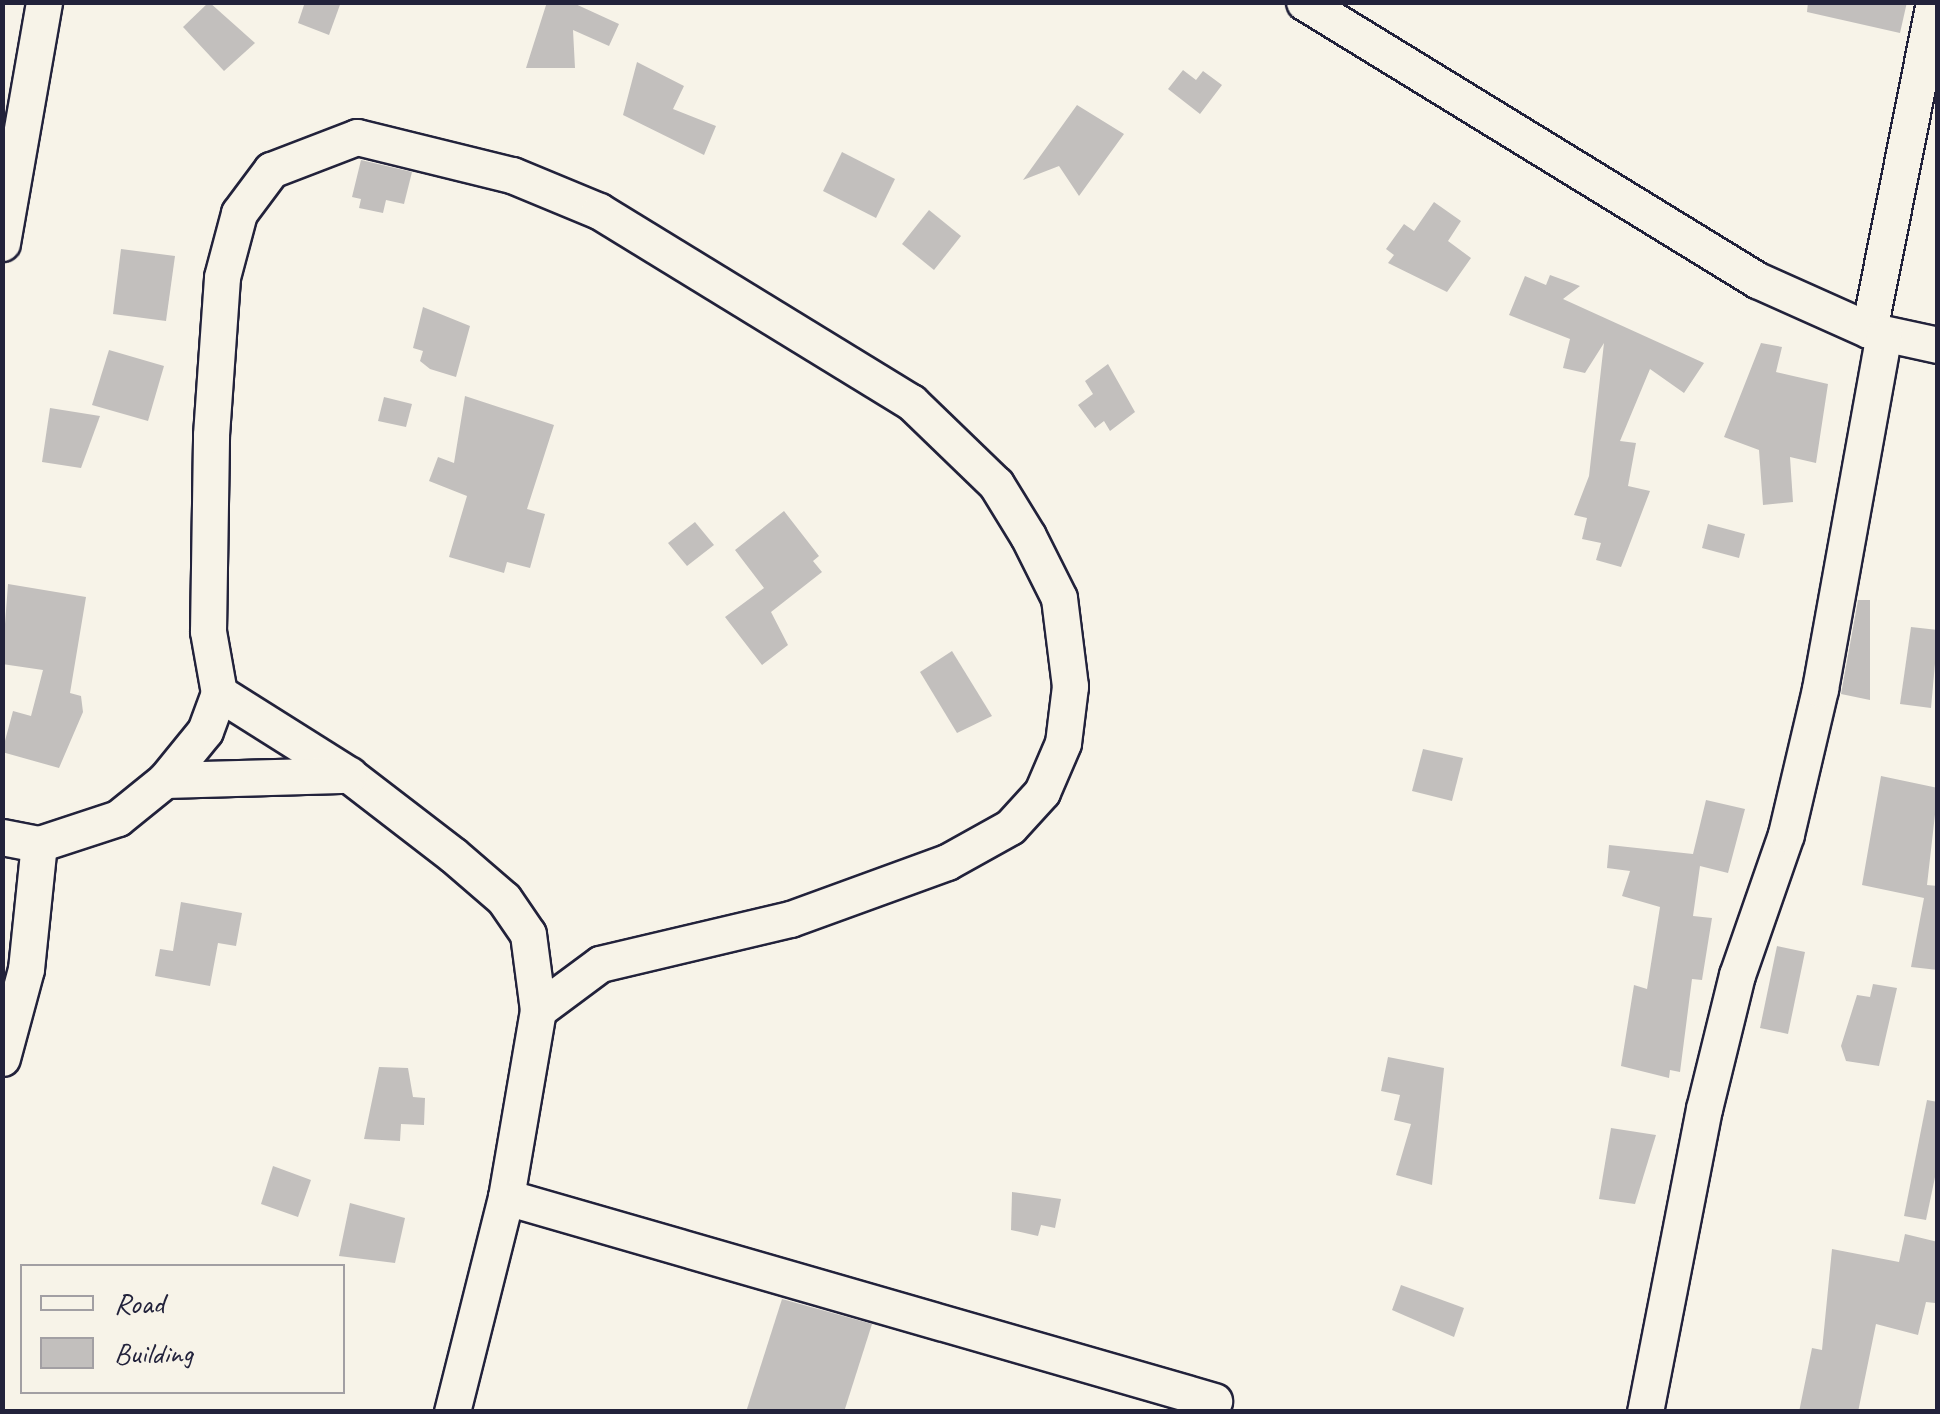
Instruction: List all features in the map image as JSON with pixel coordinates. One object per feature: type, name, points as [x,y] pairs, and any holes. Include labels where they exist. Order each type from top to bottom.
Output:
[{"type":"street","points":[[2,243],[44,2]]},
{"type":"street","points":[[1304,2],[1758,280],[1876,332],[1938,345]]},
{"type":"street","points":[[1645,1412],[1704,1109],[1737,974],[1786,834],[1820,689],[1876,332],[1934,2]]},
{"type":"street","points":[[2,837],[39,844],[118,818],[166,780],[205,731],[219,693],[207,564],[222,278],[238,212],[271,170],[358,137],[512,175],[599,210],[911,402],[996,484],[1058,598],[1070,686],[1063,743],[1042,792],[1010,826],[947,862],[790,919],[600,964],[538,1010]]},
{"type":"street","points":[[219,693],[349,775],[504,899],[528,934],[538,1010],[506,1197],[452,1412]]},
{"type":"street","points":[[166,780],[349,775]]},
{"type":"street","points":[[2,1058],[26,969],[39,844]]},
{"type":"street","points":[[506,1197],[1214,1401]]},
{"type":"building","points":[[209,2],[255,43],[224,71],[183,27]]},
{"type":"building","points":[[305,2],[341,2],[329,35],[298,23]]},
{"type":"building","points":[[547,2],[571,2],[619,24],[609,46],[573,30],[575,68],[526,68]]},
{"type":"building","points":[[1808,2],[1907,2],[1900,33],[1807,12]]},
{"type":"building","points":[[637,62],[684,86],[673,109],[716,126],[704,155],[623,115]]},
{"type":"building","points":[[1183,70],[1196,80],[1203,71],[1222,85],[1200,114],[1168,89]]},
{"type":"building","points":[[1077,105],[1124,134],[1079,196],[1059,166],[1023,180]]},
{"type":"building","points":[[842,152],[895,179],[876,218],[823,191]]},
{"type":"building","points":[[361,160],[412,172],[404,204],[386,200],[383,213],[359,208],[361,199],[352,197]]},
{"type":"building","points":[[1434,202],[1461,221],[1448,241],[1471,258],[1447,292],[1388,263],[1394,255],[1386,249],[1404,224],[1414,231]]},
{"type":"building","points":[[929,210],[961,236],[934,270],[902,244]]},
{"type":"building","points":[[121,249],[175,256],[166,321],[113,314]]},
{"type":"building","points":[[1550,275],[1580,286],[1563,299],[1704,363],[1684,393],[1650,369],[1620,441],[1636,443],[1628,486],[1650,491],[1621,567],[1596,560],[1601,543],[1582,539],[1587,518],[1574,515],[1589,476],[1604,343],[1585,373],[1563,368],[1570,339],[1509,315],[1525,276],[1546,285]]},
{"type":"building","points":[[423,307],[470,326],[456,377],[430,369],[420,361],[423,351],[413,348]]},
{"type":"building","points":[[1761,343],[1782,347],[1776,372],[1828,384],[1816,463],[1790,457],[1793,502],[1763,505],[1759,450],[1724,437]]},
{"type":"building","points":[[109,350],[164,366],[148,421],[92,405]]},
{"type":"building","points":[[1108,364],[1135,412],[1110,431],[1104,421],[1095,428],[1078,405],[1093,394],[1085,381]]},
{"type":"building","points":[[465,396],[554,425],[527,509],[545,514],[530,568],[507,562],[504,573],[449,557],[467,496],[429,481],[438,457],[454,463]]},
{"type":"building","points":[[384,397],[412,404],[406,427],[378,421]]},
{"type":"building","points":[[50,408],[100,416],[81,468],[42,462]]},
{"type":"building","points":[[784,511],[819,556],[813,561],[822,572],[771,612],[788,645],[762,665],[725,617],[764,588],[735,550]]},
{"type":"building","points":[[695,522],[714,545],[687,566],[668,543]]},
{"type":"building","points":[[1708,524],[1745,534],[1739,558],[1702,548]]},
{"type":"building","points":[[8,584],[86,597],[70,693],[81,696],[83,712],[59,768],[2,752],[13,711],[31,716],[43,670],[2,664]]},
{"type":"building","points":[[1858,600],[1870,600],[1870,700],[1841,694]]},
{"type":"building","points":[[1911,627],[1938,630],[1931,708],[1900,704]]},
{"type":"building","points":[[952,651],[992,716],[957,733],[920,672]]},
{"type":"building","points":[[1423,749],[1463,758],[1452,801],[1412,791]]},
{"type":"building","points":[[1881,776],[1938,788],[1927,885],[1938,886],[1938,970],[1911,967],[1924,898],[1862,885]]},
{"type":"building","points":[[1706,800],[1745,809],[1728,873],[1700,866],[1693,916],[1712,918],[1702,980],[1692,979],[1680,1072],[1670,1070],[1669,1078],[1621,1066],[1634,985],[1647,989],[1660,907],[1622,896],[1630,871],[1607,868],[1609,845],[1693,854]]},
{"type":"building","points":[[181,902],[242,913],[236,946],[218,943],[210,986],[155,976],[160,949],[173,951]]},
{"type":"building","points":[[1777,946],[1805,952],[1788,1034],[1760,1028]]},
{"type":"building","points":[[1873,984],[1897,988],[1879,1066],[1846,1061],[1841,1046],[1857,995],[1870,997]]},
{"type":"building","points":[[1388,1057],[1444,1068],[1432,1185],[1396,1175],[1411,1124],[1394,1120],[1400,1095],[1381,1091]]},
{"type":"building","points":[[379,1067],[408,1068],[413,1097],[425,1098],[424,1125],[401,1124],[400,1141],[364,1139]]},
{"type":"building","points":[[1927,1100],[1938,1102],[1938,1163],[1926,1220],[1904,1216]]},
{"type":"building","points":[[1611,1128],[1656,1135],[1635,1204],[1599,1199]]},
{"type":"building","points":[[273,1166],[311,1180],[298,1217],[261,1204]]},
{"type":"building","points":[[1012,1192],[1061,1199],[1055,1228],[1041,1225],[1038,1236],[1011,1230]]},
{"type":"building","points":[[350,1203],[405,1218],[395,1263],[339,1256]]},
{"type":"building","points":[[1905,1234],[1938,1242],[1938,1292],[1935,1303],[1926,1302],[1918,1335],[1876,1324],[1858,1412],[1799,1412],[1812,1348],[1822,1350],[1832,1249],[1899,1262]]},
{"type":"building","points":[[1401,1285],[1464,1308],[1454,1337],[1392,1310]]},
{"type":"building","points":[[782,1299],[872,1324],[844,1412],[746,1412]]}]
